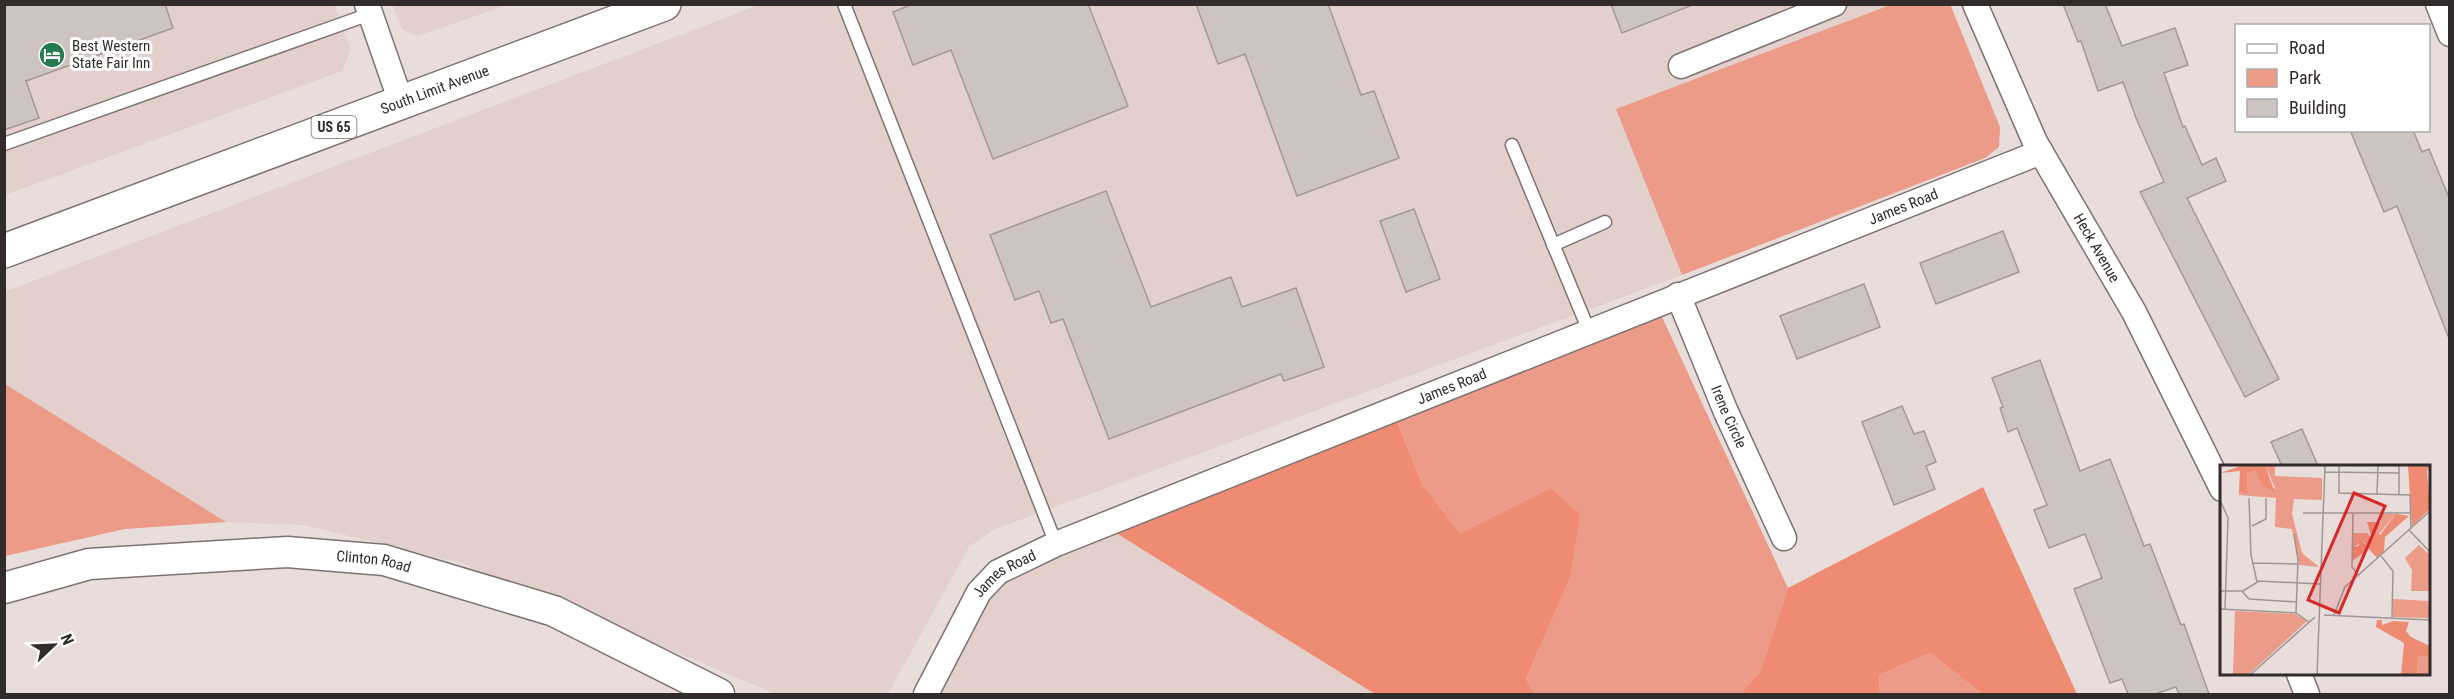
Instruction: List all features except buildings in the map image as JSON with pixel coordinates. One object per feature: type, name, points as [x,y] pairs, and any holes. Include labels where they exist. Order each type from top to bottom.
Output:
[{"type":"highway","name":"South Limit Avenue","points":[[4,251],[664,4]]},
{"type":"street","points":[[1681,66],[1834,4]]},
{"type":"street","name":"Heck Avenue","points":[[1975,4],[2041,152],[2134,312],[2220,485]]},
{"type":"street","points":[[2438,4],[2450,33]]},
{"type":"street","points":[[368,9],[401,102]]},
{"type":"street","name":"James Road","points":[[926,694],[979,592],[998,572],[1056,544],[2041,152]]},
{"type":"street","name":"Irene Circle","points":[[1678,295],[1726,412],[1784,538]]},
{"type":"street","name":"Clinton Road","points":[[4,588],[89,564],[286,552],[384,560],[554,610],[719,694]]},
{"type":"street","points":[[2299,675],[2307,694]]},
{"type":"lane","points":[[844,4],[1056,544]]},
{"type":"lane","points":[[4,144],[368,9]]},
{"type":"lane","points":[[1512,145],[1588,331]]},
{"type":"lane","points":[[1552,245],[1605,222]]},
{"type":"shaded area","points":[[393,4],[507,5],[418,36],[402,29]]},
{"type":"shaded area","points":[[5,5],[334,5],[351,49],[342,71],[5,195]]},
{"type":"shaded area","points":[[759,5],[1890,5],[1617,109],[1682,275],[993,530],[969,547],[888,694],[776,694],[459,562],[303,525],[226,522],[5,384],[4,292]]},
{"type":"shaded area","points":[[1396,419],[1422,484],[1460,533],[1550,488],[1580,515],[1570,578],[1526,679],[1535,694],[1375,694],[1108,528]]},
{"type":"shaded area","points":[[1983,487],[2077,694],[1982,694],[1930,653],[1879,675],[1880,694],[1740,694],[1760,673],[1788,588]]},
{"type":"shaded area","points":[[1108,528],[1375,694],[933,694],[993,576]]},
{"type":"green space","points":[[1950,4],[2000,127],[1999,147],[1985,158],[1682,275],[1616,109],[1890,5]]},
{"type":"green space","points":[[1662,317],[1788,588],[1760,674],[1740,694],[1535,694],[1526,679],[1570,578],[1550,488],[1460,533],[1422,484],[1396,419]]},
{"type":"green space","points":[[5,384],[226,522],[125,529],[5,556]]},
{"type":"green space","points":[[1930,653],[1982,694],[1880,694],[1879,675]]},
{"type":"place","name":"Best Western State Fair Inn","points":[[52,55]]}]
